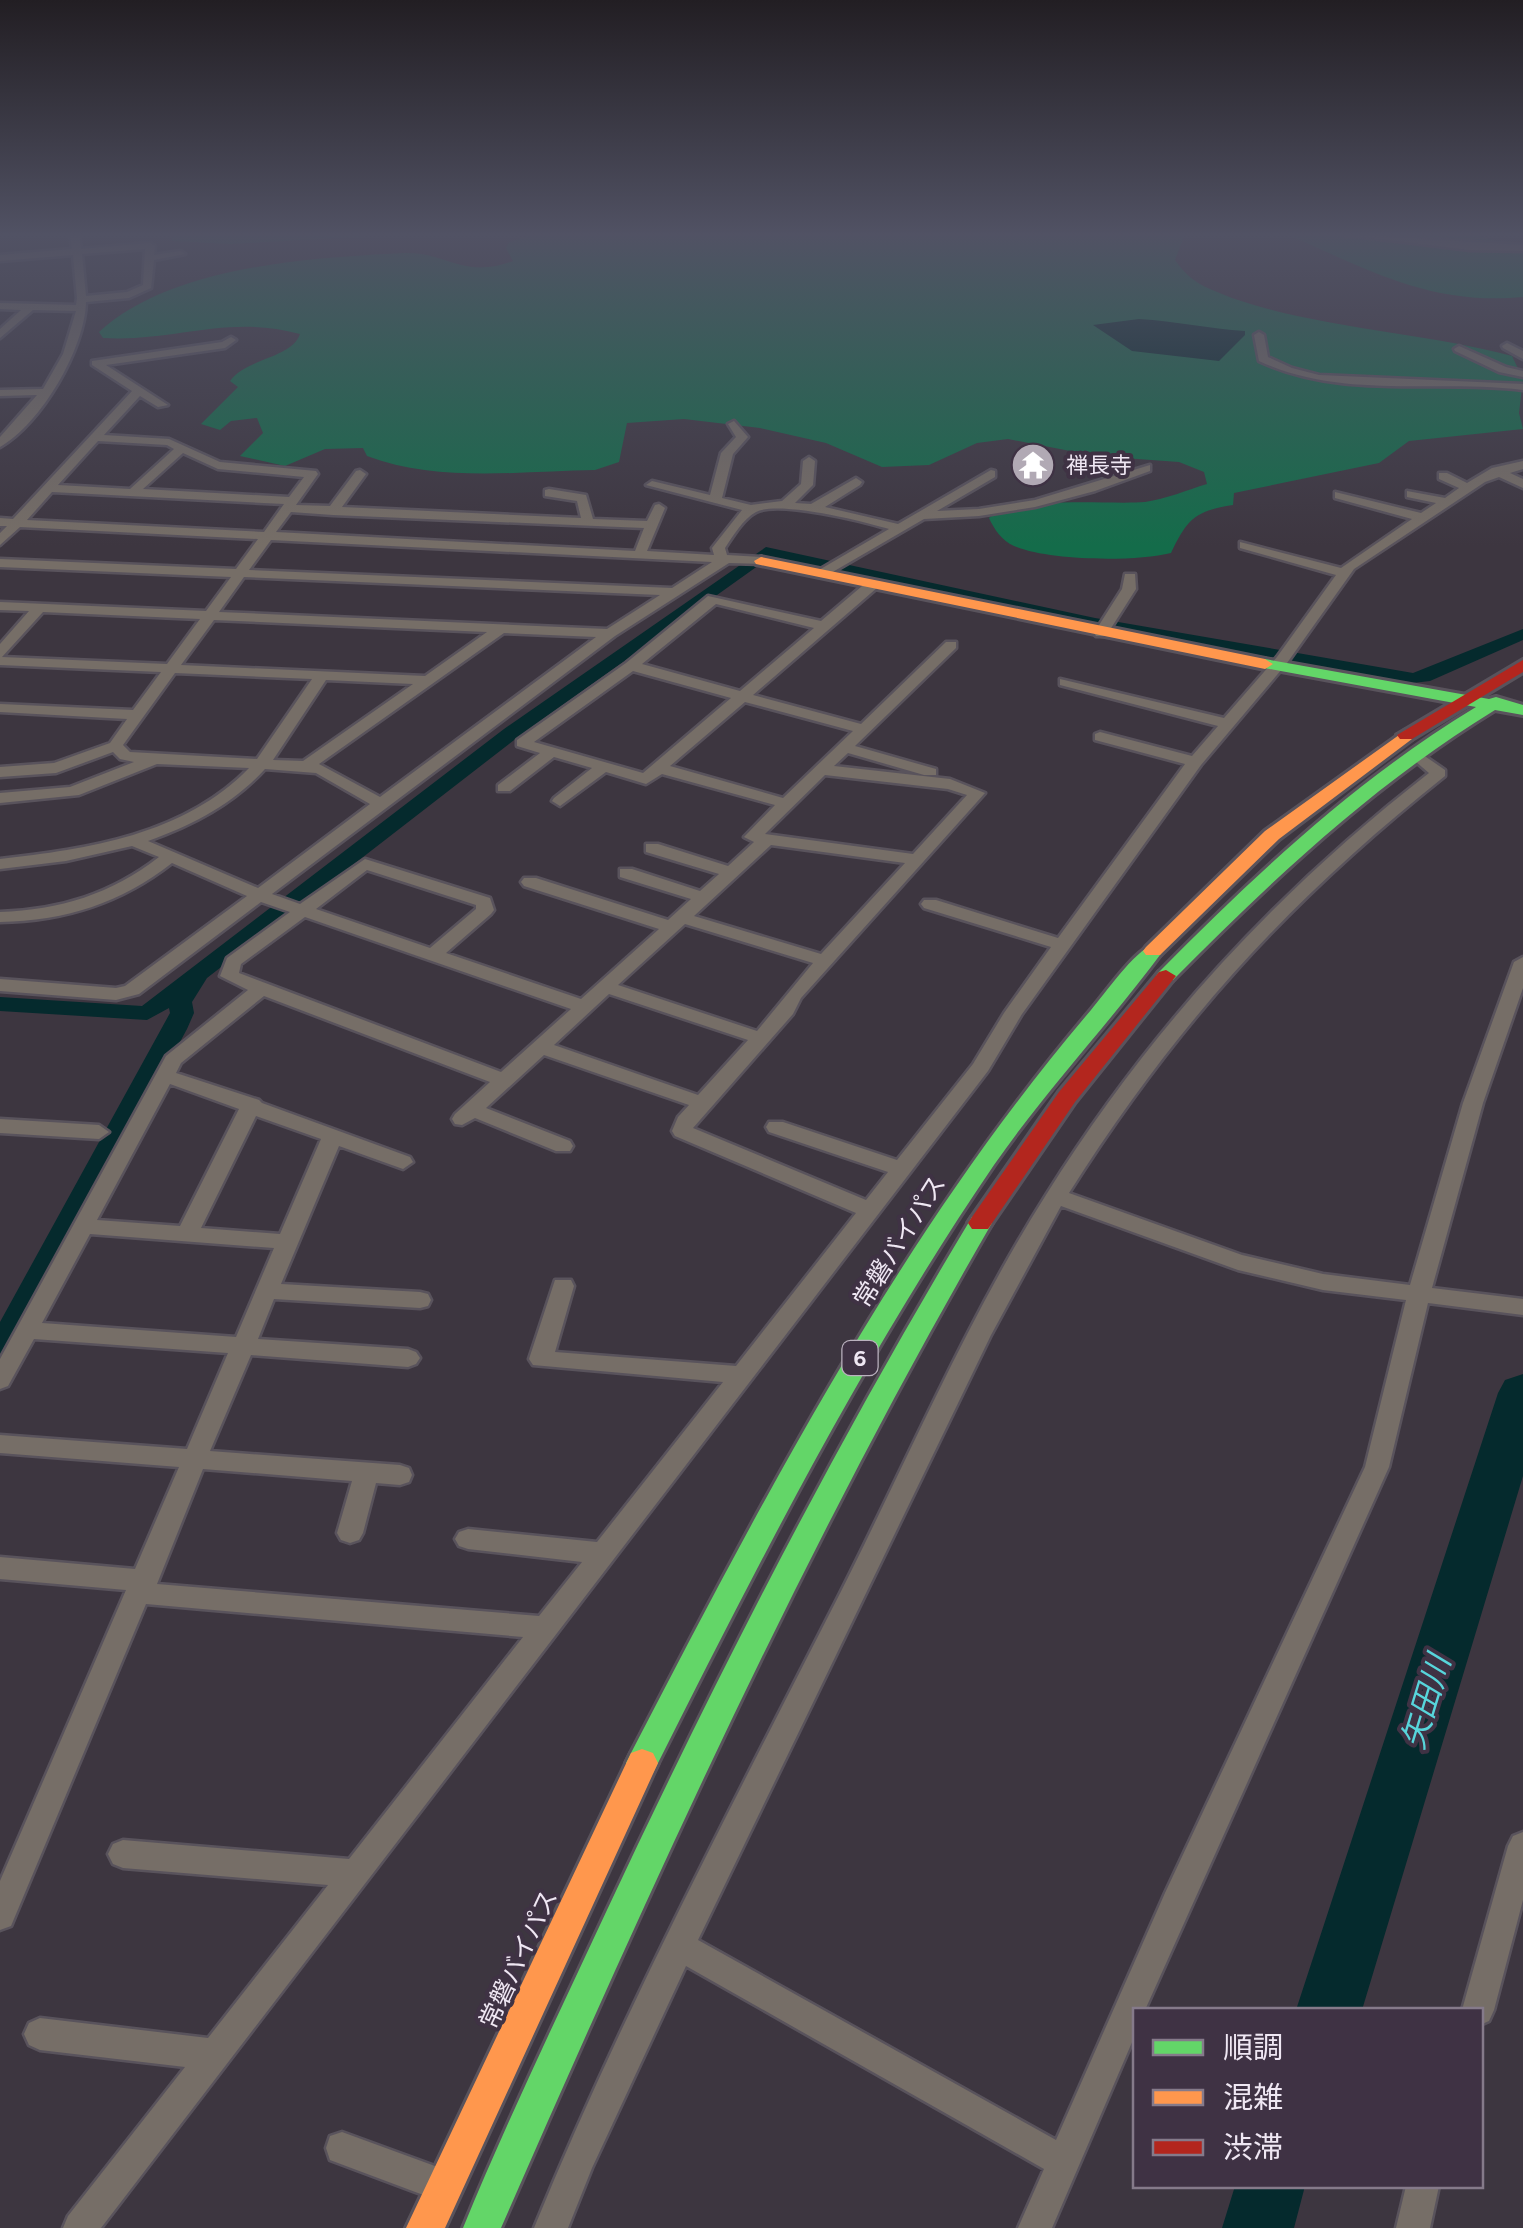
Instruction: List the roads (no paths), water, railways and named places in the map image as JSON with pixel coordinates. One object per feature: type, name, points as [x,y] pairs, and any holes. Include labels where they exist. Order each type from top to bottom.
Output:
[{"type":"main road","points":[[737,560],[824,573],[1101,632],[1281,660],[1454,701],[1523,710]]},
{"type":"main road","name":"常磐バイパス","points":[[425,2228],[593,1860],[737,1583],[864,1352],[982,1159],[1115,989],[1192,908],[1285,822],[1454,701],[1523,665]]},
{"type":"main road","name":"6","points":[[482,2228],[774,1596],[893,1368],[1012,1169],[1142,998],[1220,916],[1314,830],[1488,706],[1523,688]]},
{"type":"street","points":[[0,443],[44,392],[73,338]]},
{"type":"street","points":[[1258,338],[1260,355],[1274,364],[1333,378],[1479,380],[1523,387]]},
{"type":"street","points":[[61,365],[98,364],[128,356],[225,345],[231,340]]},
{"type":"street","points":[[1508,346],[1523,356]]},
{"type":"street","points":[[1459,349],[1503,370],[1523,374]]},
{"type":"street","points":[[98,364],[162,405]]},
{"type":"street","points":[[1401,365],[1422,382]]},
{"type":"street","points":[[0,541],[99,438],[138,390]]},
{"type":"street","points":[[0,393],[44,392]]},
{"type":"street","points":[[716,498],[727,453],[742,433],[734,424]]},
{"type":"street","points":[[0,790],[7,772],[56,768],[115,746],[312,474],[218,464],[169,442],[99,438]]},
{"type":"street","points":[[713,442],[734,444]]},
{"type":"street","points":[[132,492],[180,450]]},
{"type":"street","points":[[782,507],[807,485],[809,460]]},
{"type":"street","points":[[80,2228],[600,1553],[981,1068],[1013,1013],[1195,762],[1281,660],[1343,573],[1356,559],[1496,471],[1523,465]]},
{"type":"street","points":[[921,515],[984,515],[1084,494],[1146,468]]},
{"type":"street","points":[[1496,471],[1523,484]]},
{"type":"street","points":[[333,510],[360,474]]},
{"type":"street","points":[[824,573],[991,474]]},
{"type":"street","points":[[1443,476],[1469,488]]},
{"type":"street","points":[[812,510],[856,482]]},
{"type":"street","points":[[652,485],[754,508],[812,510],[898,528]]},
{"type":"street","points":[[52,488],[333,510],[510,513],[652,525]]},
{"type":"street","points":[[737,560],[718,548],[754,508],[762,488]]},
{"type":"street","points":[[550,493],[582,498],[588,522]]},
{"type":"street","points":[[1411,494],[1448,502]]},
{"type":"street","points":[[1339,495],[1421,517]]},
{"type":"street","points":[[399,514],[409,498]]},
{"type":"street","points":[[639,556],[659,508]]},
{"type":"street","points":[[0,522],[737,560]]},
{"type":"street","points":[[1245,545],[1343,573]]},
{"type":"street","points":[[3,989],[116,994],[132,990],[265,897],[610,633],[737,560]]},
{"type":"street","points":[[0,563],[676,592]]},
{"type":"street","points":[[1101,632],[1129,589],[1130,578]]},
{"type":"street","points":[[824,626],[712,599],[631,666],[522,743],[646,779],[873,584]]},
{"type":"street","points":[[0,606],[610,633]]},
{"type":"street","points":[[0,653],[40,608]]},
{"type":"street","points":[[306,766],[500,629]]},
{"type":"street","points":[[916,860],[752,837],[951,645]]},
{"type":"street","points":[[0,661],[427,680]]},
{"type":"street","points":[[631,666],[866,730]]},
{"type":"street","points":[[0,864],[52,859],[130,840],[214,804],[260,764],[322,675]]},
{"type":"street","points":[[1065,682],[1226,723]]},
{"type":"street","points":[[0,708],[140,714]]},
{"type":"street","points":[[1100,737],[1195,762]]},
{"type":"street","points":[[115,746],[125,756],[306,766],[382,804]]},
{"type":"street","points":[[846,748],[942,775]]},
{"type":"street","points":[[504,788],[551,752]]},
{"type":"street","points":[[551,2228],[678,1946],[1010,1276],[1056,1196],[1118,1096],[1226,964],[1292,895],[1439,772],[1416,755]]},
{"type":"street","points":[[0,798],[73,792],[154,759]]},
{"type":"street","points":[[560,800],[603,767]]},
{"type":"street","points":[[658,768],[788,804]]},
{"type":"street","points":[[823,770],[950,784],[978,792],[824,961],[684,1122],[682,1131],[689,1138],[869,1210]]},
{"type":"street","points":[[130,840],[265,897],[582,1006]]},
{"type":"street","points":[[563,1146],[467,1114],[766,840]]},
{"type":"street","points":[[652,848],[729,872]]},
{"type":"street","points":[[0,917],[69,912],[130,885],[170,857]]},
{"type":"street","points":[[433,955],[485,910],[484,902],[366,864],[299,909],[233,962],[228,976],[506,1081]]},
{"type":"street","points":[[626,874],[701,897]]},
{"type":"street","points":[[530,882],[824,961]]},
{"type":"street","points":[[930,904],[1062,945]]},
{"type":"street","points":[[1035,2228],[1176,1903],[1377,1467],[1434,1297],[1430,1249],[1473,1103],[1523,962]]},
{"type":"street","points":[[0,1380],[172,1060],[262,988]]},
{"type":"street","points":[[608,988],[760,1038]]},
{"type":"street","points":[[538,1046],[702,1103]]},
{"type":"street","points":[[164,1075],[403,1162]]},
{"type":"street","points":[[187,1234],[252,1104]]},
{"type":"street","points":[[0,1126],[98,1132]]},
{"type":"street","points":[[776,1128],[901,1169]]},
{"type":"street","points":[[0,1916],[332,1135]]},
{"type":"street","points":[[1056,1196],[1238,1262],[1323,1282],[1523,1307]]},
{"type":"street","points":[[83,1226],[287,1242]]},
{"type":"street","points":[[563,1286],[541,1359],[741,1375]]},
{"type":"street","points":[[266,1291],[420,1300]]},
{"type":"street","points":[[27,1330],[408,1358]]},
{"type":"street","points":[[0,1444],[400,1474]]},
{"type":"street","points":[[350,1533],[367,1472]]},
{"type":"street","points":[[468,1539],[600,1553]]},
{"type":"street","points":[[0,1568],[142,1587],[544,1628]]},
{"type":"street","points":[[1479,2008],[1523,1846]]},
{"type":"street","points":[[123,1854],[354,1873]]},
{"type":"street","points":[[678,1946],[1063,2162]]},
{"type":"street","points":[[40,2034],[214,2054]]},
{"type":"street","points":[[342,2148],[444,2186]]},
{"type":"street","points":[[1413,2228],[1423,2188]]},
{"type":"waterway","points":[[0,1348],[175,1029],[182,1013],[180,1002],[199,973],[511,733],[766,552],[1095,623],[1413,678],[1424,677],[1523,634]]},
{"type":"waterway","points":[[0,1004],[147,1013],[189,982]]},
{"type":"waterway","name":"矢田川","points":[[1330,2008],[1523,1393]]},
{"type":"waterway","name":"矢田川","points":[[1258,2228],[1269,2188]]},
{"type":"place","name":"禅長寺","points":[[1033,465]]}]
